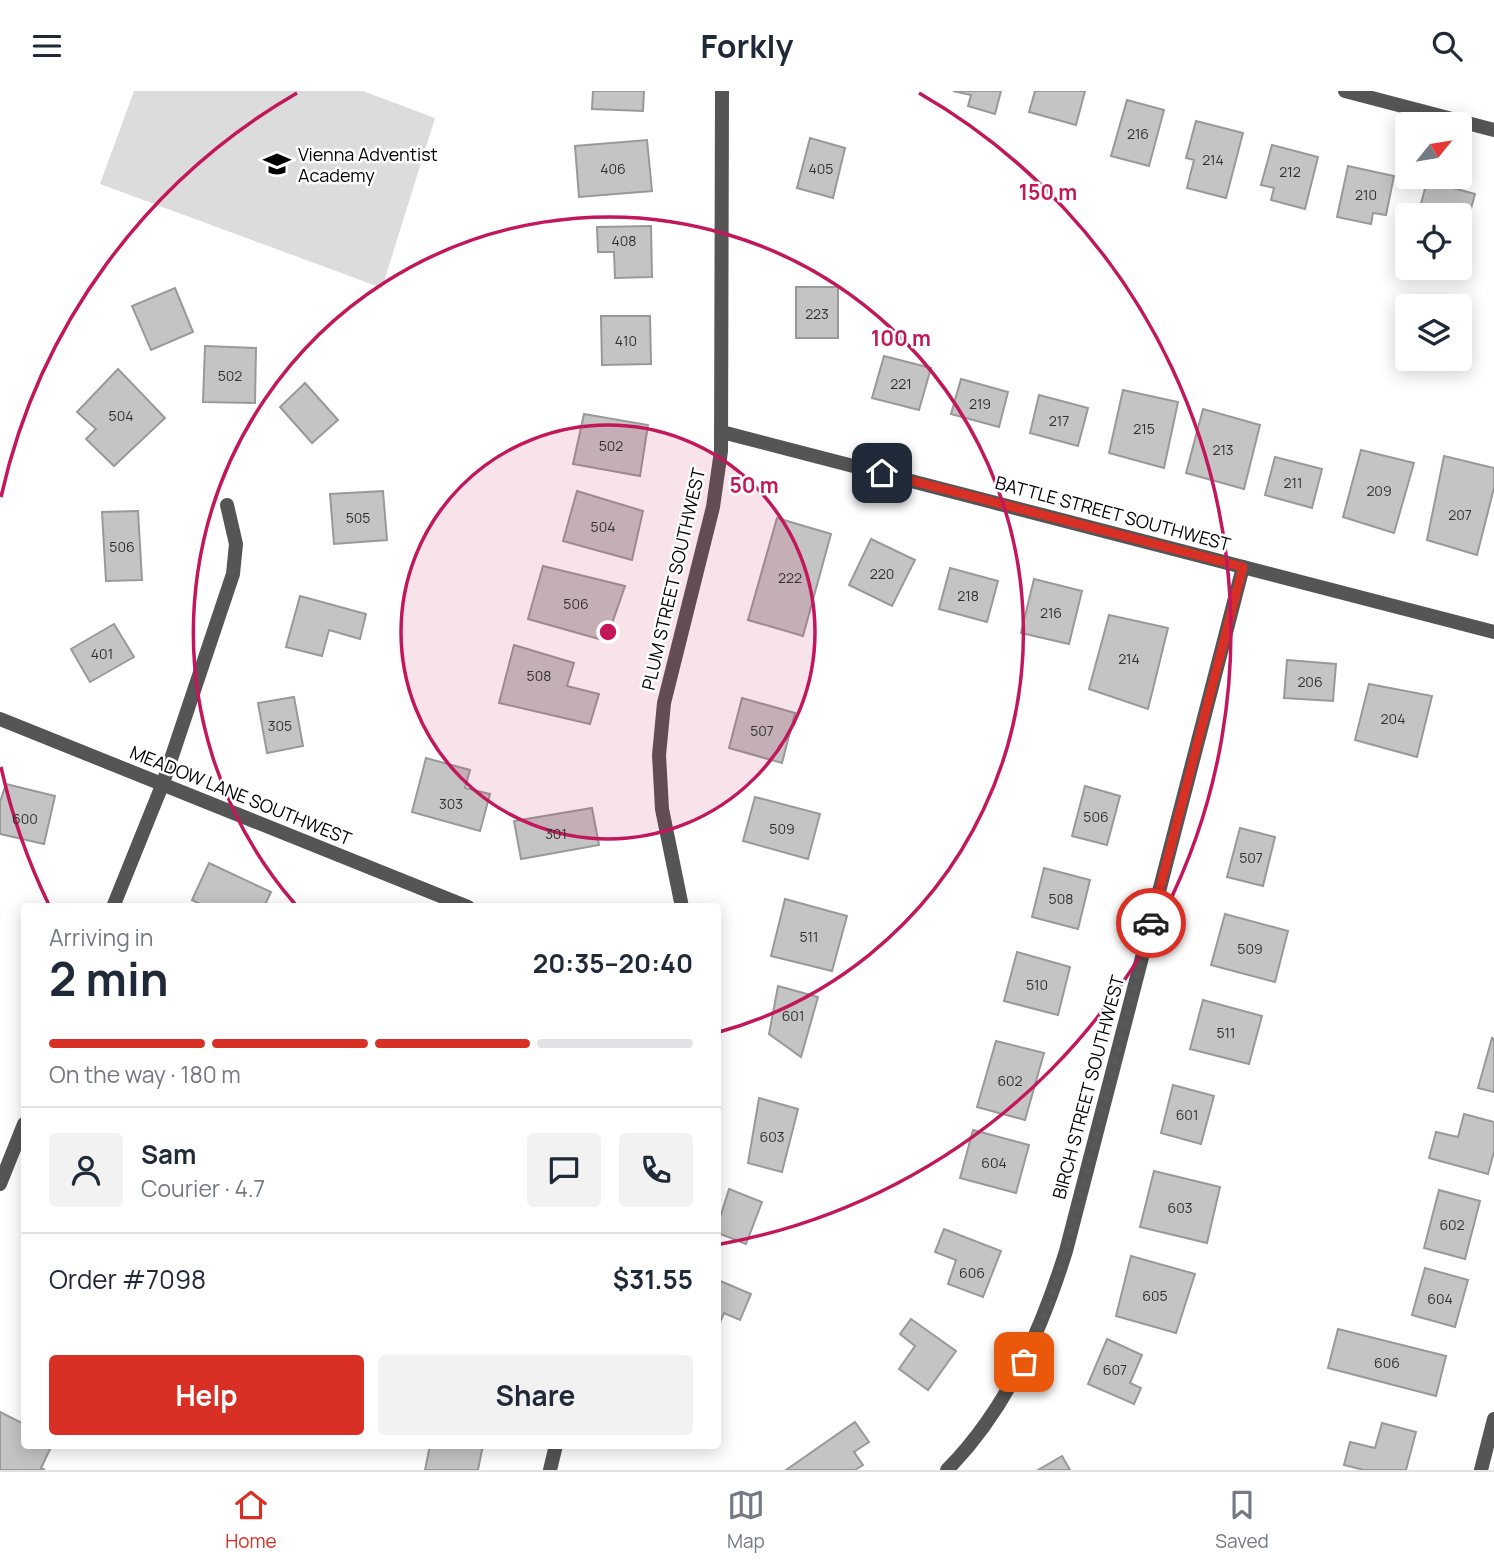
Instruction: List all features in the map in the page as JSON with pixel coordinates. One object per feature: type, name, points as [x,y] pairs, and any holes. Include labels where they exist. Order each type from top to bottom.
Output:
[{"type":"street","name":"PLUM STREET SOUTHWEST","points":[[681,903],[662,809],[659,755],[664,703],[713,507],[722,432],[722,91]]},
{"type":"street","points":[[1345,91],[1494,130]]},
{"type":"street","name":"BATTLE STREET SOUTHWEST","points":[[722,432],[1494,632]]},
{"type":"street","points":[[115,903],[163,783],[233,574],[236,544],[228,505]]},
{"type":"street","name":"BIRCH STREET SOUTHWEST","points":[[947,1470],[992,1415],[1024,1362],[1049,1306],[1243,567]]},
{"type":"street","name":"MEADOW LANE SOUTHWEST","points":[[0,719],[458,903]]},
{"type":"street","points":[[0,1184],[21,1132]]},
{"type":"street","points":[[1481,1470],[1494,1419]]},
{"type":"street","points":[[550,1470],[555,1449]]},
{"type":"shaded area","points":[[134,91],[363,91],[435,118],[382,288],[100,184]]},
{"type":"building","points":[[593,91],[644,91],[643,111],[592,109]]},
{"type":"building","points":[[953,91],[1001,91],[995,114],[968,106],[971,95]]},
{"type":"building","points":[[1035,91],[1085,91],[1076,125],[1029,112]]},
{"type":"building","points":[[1127,100],[1164,110],[1149,166],[1111,156]]},
{"type":"building","points":[[1196,121],[1243,133],[1226,198],[1187,188],[1194,160],[1186,158]]},
{"type":"building","points":[[810,138],[845,148],[833,198],[797,188]]},
{"type":"building","points":[[647,140],[652,191],[579,197],[575,146]]},
{"type":"building","points":[[1272,145],[1318,157],[1305,209],[1271,200],[1274,188],[1261,185]]},
{"type":"building","points":[[1348,166],[1394,176],[1386,215],[1373,213],[1371,224],[1337,217]]},
{"type":"building","points":[[1425,189],[1457,189],[1475,194],[1472,205],[1421,203]]},
{"type":"building","points":[[651,226],[652,277],[615,278],[614,252],[598,252],[597,227]]},
{"type":"building","points":[[796,287],[838,287],[838,338],[796,338]]},
{"type":"building","points":[[175,288],[193,332],[151,350],[132,306]]},
{"type":"building","points":[[601,316],[650,316],[651,364],[602,365]]},
{"type":"building","points":[[205,346],[256,348],[255,403],[203,402]]},
{"type":"building","points":[[884,356],[931,368],[919,410],[872,398]]},
{"type":"building","points":[[118,369],[165,418],[114,466],[86,439],[96,429],[77,412]]},
{"type":"building","points":[[961,379],[1008,392],[999,427],[951,414]]},
{"type":"building","points":[[305,383],[338,420],[312,443],[280,407]]},
{"type":"building","points":[[1123,390],[1178,402],[1164,468],[1109,453]]},
{"type":"building","points":[[1039,395],[1088,408],[1078,446],[1030,433]]},
{"type":"building","points":[[1203,409],[1260,425],[1244,489],[1186,473]]},
{"type":"building","points":[[584,414],[648,425],[640,476],[573,464]]},
{"type":"building","points":[[1361,450],[1414,463],[1394,533],[1343,517]]},
{"type":"building","points":[[1444,456],[1494,468],[1494,488],[1477,555],[1427,540]]},
{"type":"building","points":[[1275,457],[1322,469],[1312,508],[1265,495]]},
{"type":"building","points":[[383,491],[387,540],[334,544],[330,494]]},
{"type":"building","points":[[577,491],[643,511],[632,560],[563,541]]},
{"type":"building","points":[[138,511],[142,580],[106,581],[102,512]]},
{"type":"building","points":[[777,518],[831,534],[803,636],[748,620]]},
{"type":"building","points":[[871,539],[915,560],[892,606],[849,585]]},
{"type":"building","points":[[543,566],[625,586],[606,641],[528,619]]},
{"type":"building","points":[[950,568],[998,581],[987,622],[939,609]]},
{"type":"building","points":[[1034,579],[1082,591],[1069,644],[1021,633]]},
{"type":"building","points":[[300,596],[366,614],[360,639],[329,630],[322,656],[286,647]]},
{"type":"building","points":[[1109,615],[1168,628],[1148,709],[1089,689]]},
{"type":"building","points":[[114,624],[134,657],[90,682],[71,649]]},
{"type":"building","points":[[514,645],[574,663],[567,686],[599,694],[590,724],[499,703]]},
{"type":"building","points":[[1287,660],[1336,664],[1333,701],[1284,698]]},
{"type":"building","points":[[1369,684],[1432,696],[1417,757],[1355,740]]},
{"type":"building","points":[[294,697],[303,746],[267,753],[258,703]]},
{"type":"building","points":[[742,698],[795,713],[782,763],[729,748]]},
{"type":"building","points":[[426,758],[470,770],[465,788],[490,794],[480,831],[412,812]]},
{"type":"building","points":[[6,784],[55,796],[44,844],[0,834],[0,802]]},
{"type":"building","points":[[1085,786],[1120,796],[1107,845],[1072,836]]},
{"type":"building","points":[[755,797],[820,814],[808,859],[743,841]]},
{"type":"building","points":[[592,808],[599,845],[521,859],[514,821]]},
{"type":"building","points":[[1240,828],[1275,837],[1263,886],[1227,877]]},
{"type":"building","points":[[209,863],[271,892],[266,903],[198,903],[192,900]]},
{"type":"building","points":[[1044,868],[1090,880],[1078,929],[1032,917]]},
{"type":"building","points":[[785,899],[847,916],[832,971],[771,956]]},
{"type":"building","points":[[1225,914],[1288,931],[1275,982],[1211,965]]},
{"type":"building","points":[[1017,952],[1070,967],[1058,1015],[1004,1001]]},
{"type":"building","points":[[778,986],[818,997],[801,1057],[769,1034]]},
{"type":"building","points":[[1203,1000],[1262,1016],[1249,1064],[1190,1049]]},
{"type":"building","points":[[1492,1038],[1494,1039],[1494,1092],[1478,1088]]},
{"type":"building","points":[[996,1041],[1044,1053],[1025,1120],[977,1107]]},
{"type":"building","points":[[1173,1085],[1214,1096],[1201,1144],[1161,1133]]},
{"type":"building","points":[[759,1098],[798,1109],[782,1172],[748,1163]]},
{"type":"building","points":[[1464,1114],[1494,1122],[1494,1152],[1488,1174],[1429,1158],[1436,1132],[1458,1137]]},
{"type":"building","points":[[973,1130],[1029,1145],[1016,1193],[960,1178]]},
{"type":"building","points":[[1154,1171],[1220,1187],[1207,1243],[1140,1227]]},
{"type":"building","points":[[729,1189],[762,1202],[746,1244],[721,1234],[721,1214]]},
{"type":"building","points":[[1439,1190],[1480,1201],[1465,1259],[1424,1248]]},
{"type":"building","points":[[944,1229],[1001,1251],[983,1297],[948,1284],[956,1260],[935,1252]]},
{"type":"building","points":[[1131,1256],[1195,1274],[1176,1333],[1116,1316]]},
{"type":"building","points":[[1425,1268],[1468,1280],[1455,1327],[1412,1315]]},
{"type":"building","points":[[721,1281],[751,1294],[740,1320],[724,1313],[721,1320]]},
{"type":"building","points":[[911,1319],[956,1351],[928,1390],[899,1369],[915,1346],[900,1334]]},
{"type":"building","points":[[1338,1329],[1446,1356],[1436,1396],[1328,1368]]},
{"type":"building","points":[[1107,1339],[1142,1355],[1130,1383],[1141,1388],[1134,1404],[1088,1384]]},
{"type":"building","points":[[0,1412],[21,1422],[21,1449],[50,1449],[41,1468],[45,1470],[0,1470]]},
{"type":"building","points":[[855,1422],[869,1442],[854,1452],[863,1465],[855,1470],[786,1470]]},
{"type":"building","points":[[1382,1423],[1416,1432],[1406,1470],[1364,1470],[1344,1465],[1350,1442],[1375,1448]]},
{"type":"building","points":[[429,1449],[482,1449],[478,1470],[425,1470]]},
{"type":"building","points":[[1062,1456],[1070,1470],[1038,1470]]},
{"type":"way so far","points":[[1024,1362],[1049,1306],[1066,1251],[1151,923]]},
{"type":"place","name":"Vienna Adventist Academy","points":[[277,164]]},
{"type":"route","points":[[882,473],[1243,567],[1151,923]]}]
